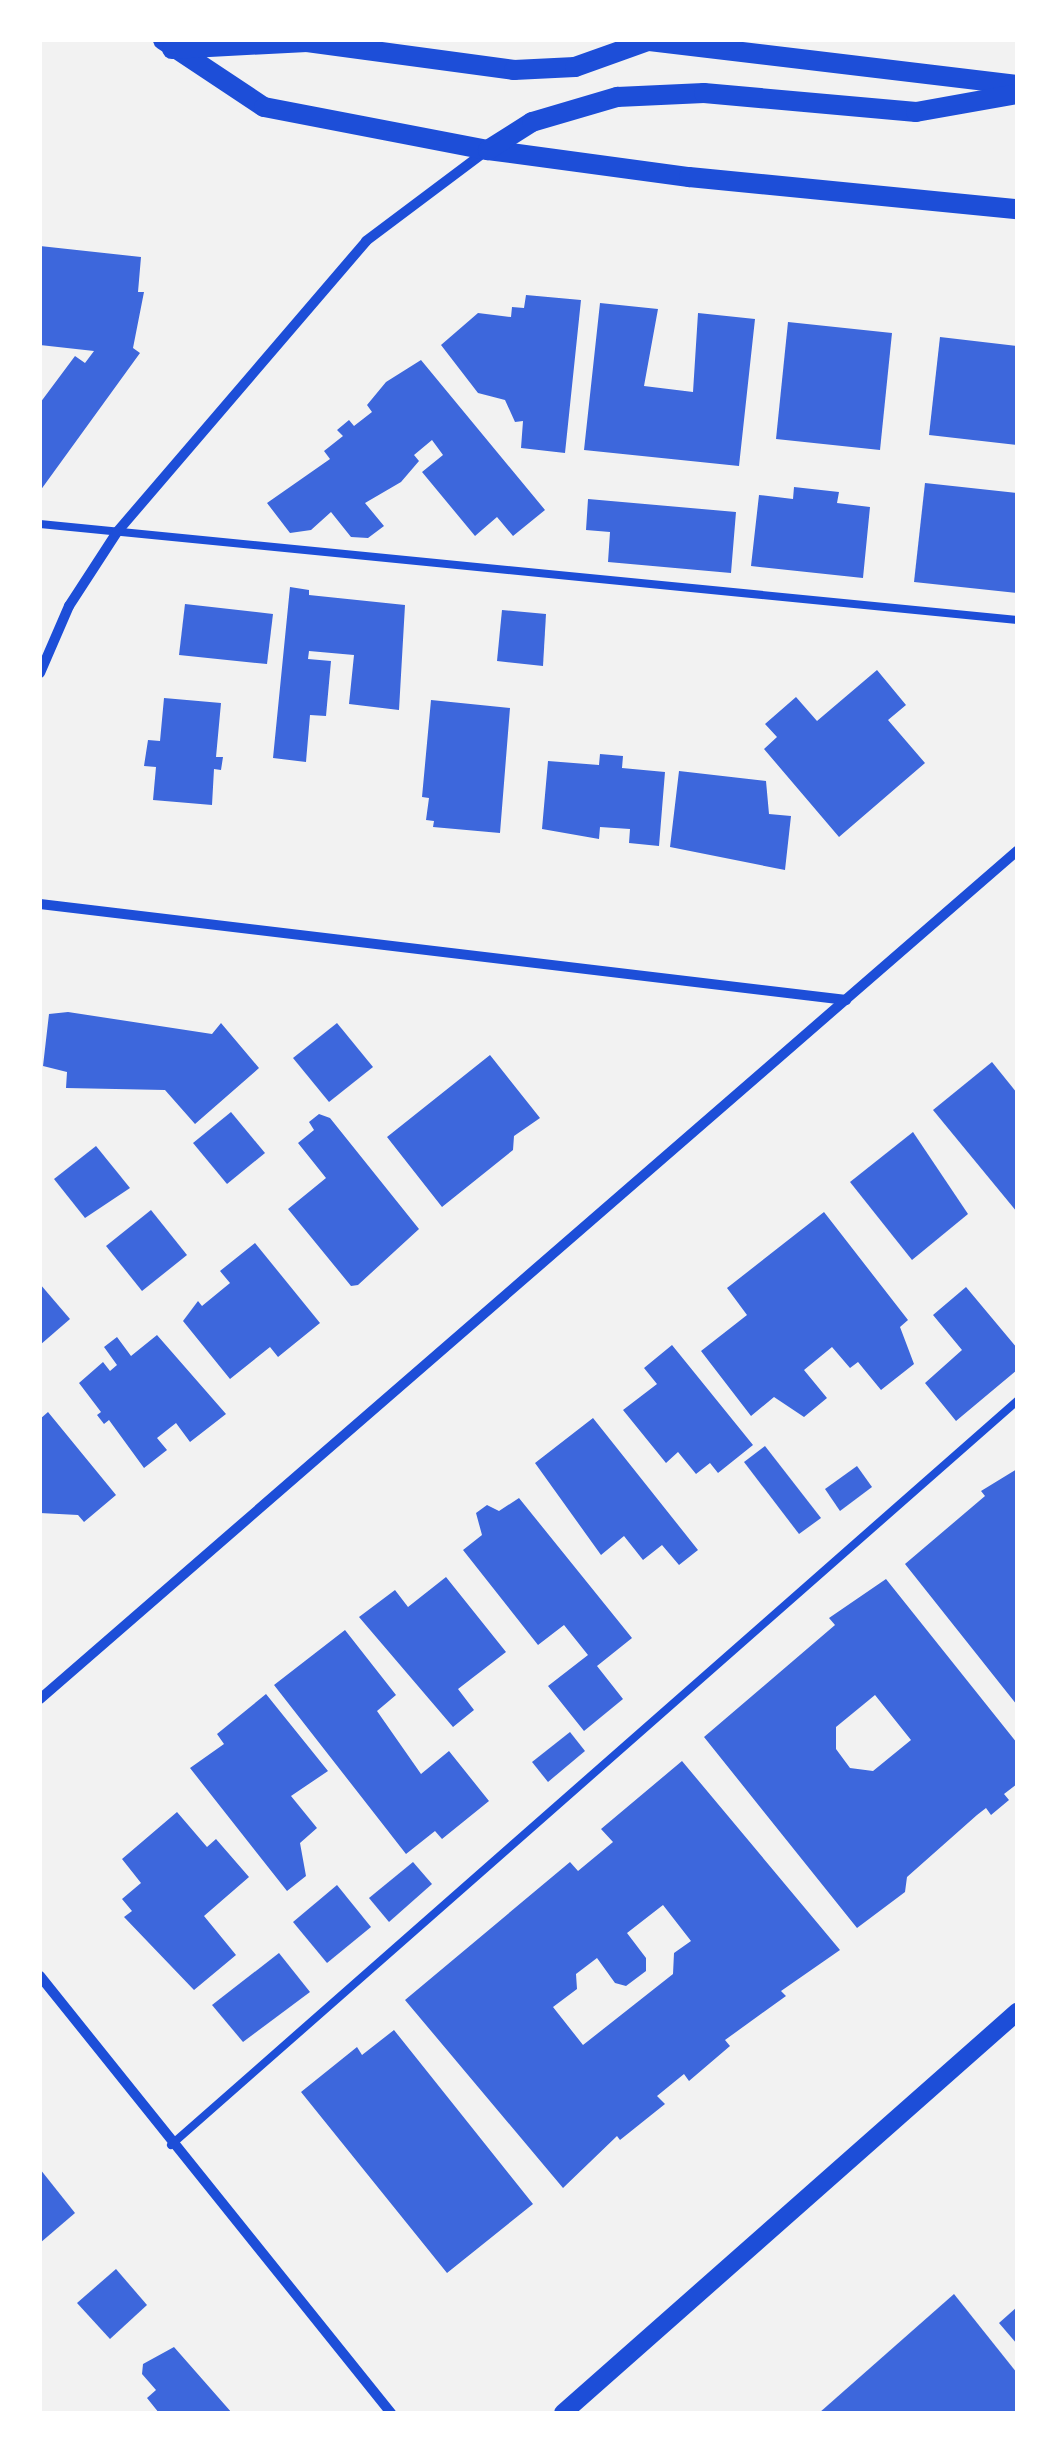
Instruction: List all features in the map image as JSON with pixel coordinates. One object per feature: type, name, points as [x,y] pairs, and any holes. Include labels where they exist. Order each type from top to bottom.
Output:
[{"type":"main road","points":[[168,45],[307,42],[514,70],[575,67],[646,40],[1017,86]]},
{"type":"main road","points":[[168,45],[264,107],[488,150],[1017,209]]},
{"type":"main road","points":[[488,150],[532,122],[617,97],[704,93],[916,112],[1017,94]]},
{"type":"street","points":[[40,673],[69,606],[117,532],[366,241],[488,150]]},
{"type":"street","points":[[40,1699],[1017,851]]},
{"type":"street","points":[[40,904],[846,1000]]},
{"type":"street","points":[[40,1976],[171,2144],[391,2413]]},
{"type":"street","points":[[563,2413],[1017,2012]]},
{"type":"lane","points":[[40,524],[1017,620]]},
{"type":"lane","points":[[171,2144],[1017,1402]]},
{"type":"building","points":[[40,246],[141,257],[138,292],[144,292],[133,348],[140,353],[40,491],[40,403],[75,356],[85,363],[94,351],[40,345]]},
{"type":"building","points":[[526,295],[581,300],[565,453],[521,448],[523,421],[515,422],[505,400],[478,393],[441,345],[478,313],[511,317],[512,307],[524,308]]},
{"type":"building","points":[[600,303],[658,309],[644,386],[693,392],[698,313],[755,319],[739,466],[584,450]]},
{"type":"building","points":[[788,322],[892,333],[880,450],[776,439]]},
{"type":"building","points":[[940,337],[1017,346],[1017,445],[929,435]]},
{"type":"building","points":[[421,360],[545,510],[513,536],[497,517],[475,536],[422,472],[443,455],[432,440],[414,455],[419,461],[401,482],[365,503],[384,526],[368,538],[351,537],[331,512],[311,530],[290,533],[267,503],[330,459],[324,451],[343,436],[337,430],[349,420],[354,426],[372,412],[367,405],[386,382]]},
{"type":"building","points":[[925,483],[1017,493],[1017,593],[914,582]]},
{"type":"building","points":[[794,487],[839,492],[837,503],[870,507],[863,578],[751,566],[759,495],[793,499]]},
{"type":"building","points":[[588,499],[736,512],[731,573],[608,562],[610,532],[586,530]]},
{"type":"building","points":[[290,587],[309,590],[309,595],[405,605],[399,710],[349,704],[354,655],[309,651],[308,659],[331,661],[326,716],[310,715],[306,762],[273,758]]},
{"type":"building","points":[[185,604],[273,614],[267,664],[179,655]]},
{"type":"building","points":[[502,610],[546,614],[543,666],[497,661]]},
{"type":"building","points":[[877,670],[906,705],[888,720],[925,763],[839,837],[764,749],[777,737],[765,724],[796,697],[817,721]]},
{"type":"building","points":[[164,698],[221,703],[216,757],[223,757],[221,770],[214,769],[212,805],[153,800],[156,767],[144,766],[148,740],[160,741]]},
{"type":"building","points":[[431,700],[510,708],[500,833],[433,827],[434,821],[426,820],[429,798],[422,797]]},
{"type":"building","points":[[600,754],[623,756],[622,768],[665,772],[659,846],[629,843],[630,829],[600,827],[599,839],[542,829],[548,761],[599,765]]},
{"type":"building","points":[[679,771],[766,781],[769,814],[791,816],[785,870],[670,847]]},
{"type":"building","points":[[68,1012],[212,1034],[221,1023],[259,1068],[195,1124],[165,1090],[66,1088],[67,1072],[43,1066],[49,1014]]},
{"type":"building","points":[[337,1023],[373,1067],[329,1102],[293,1058]]},
{"type":"building","points":[[490,1055],[540,1118],[514,1136],[513,1150],[442,1207],[387,1137]]},
{"type":"building","points":[[992,1062],[1017,1093],[1017,1212],[933,1110]]},
{"type":"building","points":[[231,1112],[265,1153],[227,1184],[193,1143]]},
{"type":"building","points":[[319,1114],[330,1118],[419,1229],[358,1285],[351,1286],[288,1209],[326,1178],[298,1143],[314,1130],[309,1122]]},
{"type":"building","points":[[913,1132],[968,1214],[912,1260],[850,1182]]},
{"type":"building","points":[[96,1146],[130,1188],[85,1218],[54,1179]]},
{"type":"building","points":[[151,1210],[187,1255],[142,1291],[106,1246]]},
{"type":"building","points":[[824,1212],[908,1320],[900,1327],[914,1364],[881,1390],[858,1362],[850,1368],[832,1347],[804,1370],[827,1398],[804,1417],[774,1397],[751,1416],[701,1351],[747,1315],[727,1288]]},
{"type":"building","points":[[255,1243],[320,1323],[278,1357],[270,1347],[230,1379],[183,1321],[198,1301],[202,1306],[230,1283],[220,1271]]},
{"type":"building","points":[[40,1284],[70,1319],[40,1345]]},
{"type":"building","points":[[966,1287],[1017,1348],[1017,1370],[956,1421],[925,1383],[962,1350],[933,1315]]},
{"type":"building","points":[[157,1335],[226,1414],[190,1442],[176,1423],[157,1438],[167,1450],[144,1468],[109,1420],[104,1424],[97,1415],[101,1412],[79,1383],[103,1362],[110,1371],[117,1365],[104,1347],[117,1337],[131,1356]]},
{"type":"building","points":[[672,1345],[753,1445],[718,1473],[710,1463],[696,1474],[678,1452],[666,1463],[623,1410],[657,1384],[644,1368]]},
{"type":"building","points":[[48,1412],[116,1495],[84,1522],[78,1515],[40,1513],[40,1419]]},
{"type":"building","points":[[593,1418],[698,1550],[679,1565],[662,1545],[643,1560],[624,1536],[601,1555],[535,1463]]},
{"type":"building","points":[[765,1446],[821,1518],[799,1534],[744,1462]]},
{"type":"building","points":[[857,1466],[872,1487],[840,1511],[825,1489]]},
{"type":"building","points":[[1017,1469],[1017,1705],[905,1564],[985,1496],[981,1491]]},
{"type":"building","points":[[519,1498],[632,1638],[597,1666],[623,1699],[584,1731],[548,1686],[588,1655],[564,1625],[538,1645],[463,1550],[482,1535],[476,1513],[487,1505],[499,1511]]},
{"type":"building","points":[[446,1577],[506,1652],[458,1689],[474,1710],[453,1727],[359,1617],[395,1590],[408,1607]]},
{"type":"building","points":[[886,1579],[1017,1743],[1017,1784],[1004,1794],[1009,1800],[991,1815],[986,1808],[977,1815],[907,1877],[905,1892],[857,1928],[704,1737],[835,1625],[829,1618]],"holes":[[[875,1695],[911,1740],[873,1771],[850,1768],[836,1749],[836,1727]]]},
{"type":"building","points":[[345,1630],[396,1695],[377,1711],[421,1774],[449,1751],[489,1801],[442,1839],[435,1831],[406,1854],[274,1685]]},
{"type":"building","points":[[266,1694],[328,1771],[291,1796],[317,1828],[300,1843],[306,1876],[287,1891],[190,1768],[224,1744],[217,1734]]},
{"type":"building","points":[[570,1732],[585,1751],[548,1782],[532,1762]]},
{"type":"building","points":[[682,1761],[840,1950],[781,1991],[786,1996],[725,2040],[730,2046],[689,2081],[684,2074],[657,2096],[665,2104],[620,2140],[617,2136],[563,2188],[405,2000],[570,1862],[578,1871],[613,1842],[601,1829]],"holes":[[[663,1905],[691,1941],[674,1953],[673,1974],[583,2045],[553,2007],[577,1989],[576,1974],[597,1958],[615,1983],[626,1986],[646,1971],[646,1958],[627,1933]]]},
{"type":"building","points":[[177,1812],[207,1847],[216,1839],[249,1877],[204,1916],[236,1955],[194,1990],[124,1917],[132,1911],[122,1899],[141,1883],[122,1859]]},
{"type":"building","points":[[413,1862],[432,1884],[389,1922],[369,1898]]},
{"type":"building","points":[[337,1885],[371,1927],[327,1963],[293,1922]]},
{"type":"building","points":[[279,1953],[310,1992],[243,2042],[212,2005]]},
{"type":"building","points":[[394,2030],[533,2204],[447,2273],[301,2092],[357,2047],[362,2055]]},
{"type":"building","points":[[40,2169],[75,2213],[40,2243]]},
{"type":"building","points":[[116,2269],[147,2305],[110,2339],[77,2303]]},
{"type":"building","points":[[954,2294],[1017,2373],[1017,2413],[819,2413]]},
{"type":"building","points":[[1017,2307],[1017,2344],[999,2323]]},
{"type":"building","points":[[174,2347],[232,2413],[159,2413],[147,2398],[156,2390],[142,2374],[143,2364]]}]
